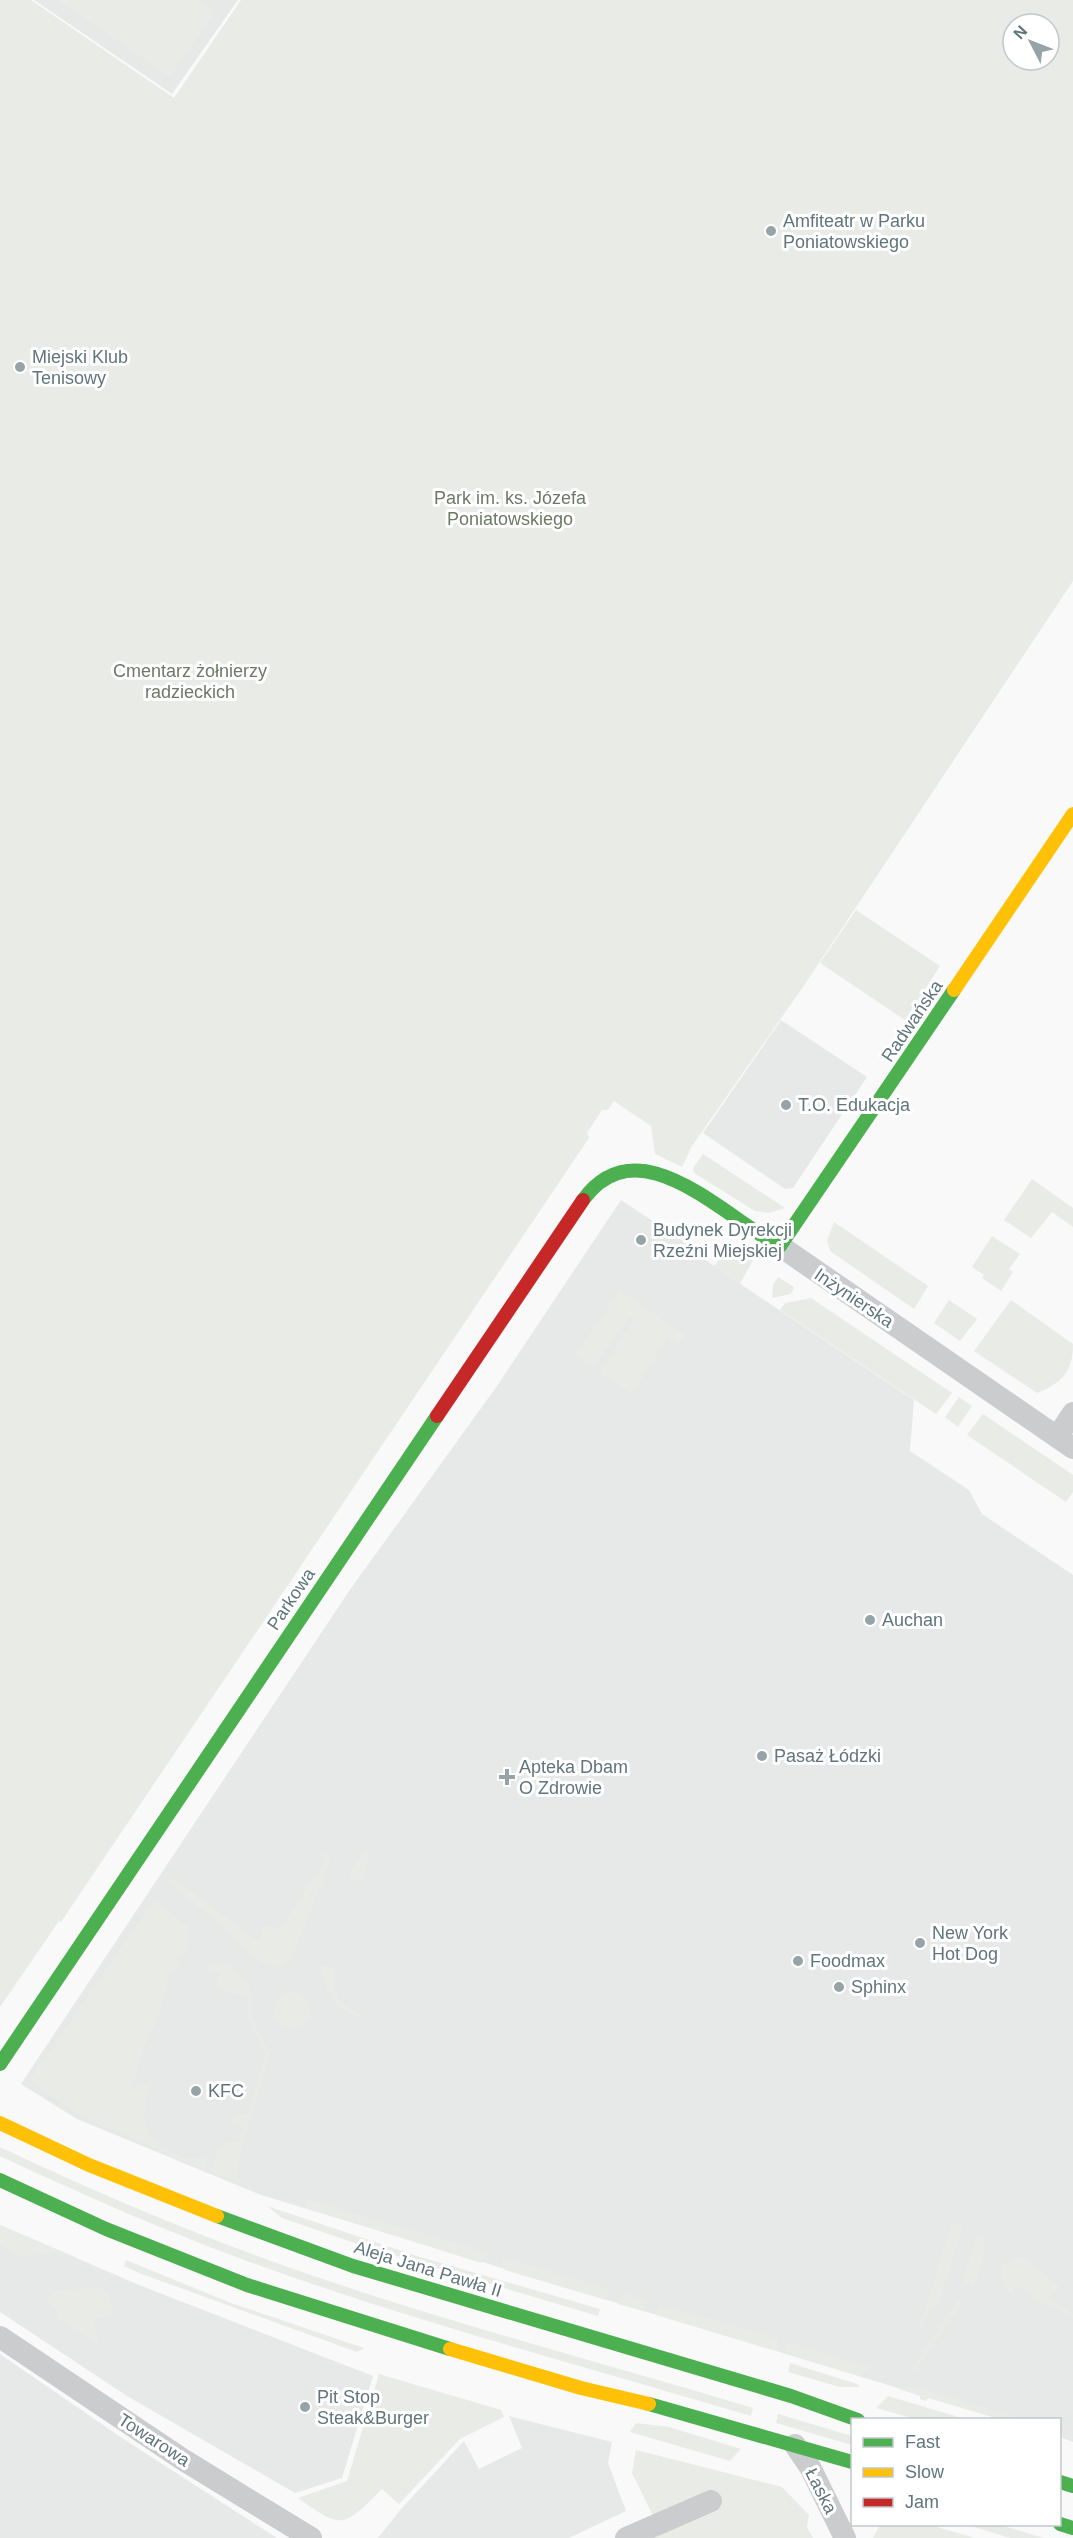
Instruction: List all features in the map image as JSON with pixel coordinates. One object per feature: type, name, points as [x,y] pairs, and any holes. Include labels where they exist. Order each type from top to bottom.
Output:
[{"type":"main road","name":"Radwańska","points":[[780,1246],[811,1204],[1073,814]]},
{"type":"main road","name":"Inżynierska","points":[[627,1170],[646,1169],[669,1175],[780,1246]]},
{"type":"main road","name":"Parkowa","points":[[0,2064],[585,1197],[607,1178],[627,1170]]},
{"type":"main road","name":"Aleja Jana Pawła II","points":[[0,2123],[89,2165],[277,2240],[353,2266],[791,2396],[852,2418]]},
{"type":"main road","points":[[0,2180],[117,2233],[247,2285],[324,2311],[581,2388],[675,2410],[851,2462]]},
{"type":"street","name":"Inżynierska","points":[[780,1246],[1065,1442]]},
{"type":"street","points":[[1065,1442],[1073,1413]]},
{"type":"street","name":"Towarowa","points":[[0,2337],[182,2458],[311,2538]]},
{"type":"street","name":"Łaska","points":[[795,2445],[810,2467],[845,2538]]},
{"type":"street","points":[[626,2538],[711,2501]]},
{"type":"shaded area","points":[[34,0],[238,0],[172,94]]},
{"type":"shaded area","name":"T.O. Edukacja","points":[[781,1020],[867,1077],[793,1188],[785,1189],[703,1133]]},
{"type":"shaded area","points":[[621,1200],[689,1245],[687,1247],[727,1275],[914,1400],[910,1451],[969,1490],[982,1514],[1073,1575],[1073,2442],[1061,2437],[1061,2418],[997,2418],[261,2195],[77,2119],[21,2084],[349,1591],[497,1386]]},
{"type":"shaded area","points":[[0,2225],[139,2285],[373,2376],[342,2478],[295,2493],[127,2396],[0,2312]]},
{"type":"shaded area","points":[[0,2354],[122,2438],[277,2538],[0,2538]]},
{"type":"shaded area","points":[[509,2416],[612,2442],[608,2463],[626,2511],[569,2538],[378,2538],[401,2509],[464,2441],[479,2469],[522,2448]]},
{"type":"green space","name":"Park im. ks. Józefa Poniatowskiego","points":[[0,0],[31,0],[174,98],[241,0],[1073,0],[1073,581],[805,984],[692,1146],[682,1167],[655,1154],[651,1126],[614,1101],[608,1110],[602,1110],[587,1133],[589,1138],[61,1922],[59,1921],[0,2007]]},
{"type":"green space","points":[[58,0],[198,0],[215,12],[170,77]]},
{"type":"green space","points":[[856,910],[940,966],[905,1020],[820,963]]},
{"type":"green space","points":[[703,1154],[785,1208],[769,1213],[755,1211],[694,1173],[693,1168]]},
{"type":"green space","points":[[1032,1179],[1073,1208],[1073,1227],[1052,1212],[1031,1238],[1004,1220]]},
{"type":"green space","points":[[834,1222],[928,1286],[914,1309],[830,1251],[827,1241]]},
{"type":"green space","points":[[992,1236],[1020,1254],[1009,1269],[1013,1272],[1001,1291],[982,1278],[984,1275],[972,1267]]},
{"type":"green space","points":[[731,1244],[753,1260],[740,1284],[714,1266]]},
{"type":"green space","points":[[778,1277],[794,1287],[791,1294],[772,1298],[773,1285]]},
{"type":"green space","points":[[620,1290],[685,1335],[679,1344],[668,1337],[632,1394],[600,1373],[634,1320],[634,1316],[628,1319],[593,1367],[575,1356]]},
{"type":"green space","points":[[811,1298],[952,1393],[936,1414],[780,1310],[785,1303]]},
{"type":"green space","points":[[949,1300],[977,1319],[960,1341],[934,1323]]},
{"type":"green space","points":[[1011,1300],[1073,1344],[1071,1362],[1064,1375],[1053,1385],[1037,1393],[974,1351]]},
{"type":"green space","points":[[959,1397],[972,1406],[958,1427],[945,1417]]},
{"type":"green space","points":[[983,1414],[1073,1475],[1073,1492],[1066,1502],[967,1435]]},
{"type":"green space","points":[[364,1851],[368,1851],[369,1854],[362,1882],[350,1877],[350,1872]]},
{"type":"green space","points":[[326,1854],[331,1858],[292,1958],[283,1967],[271,1967],[255,1959],[218,1922],[168,1883],[173,1878],[258,1941],[264,1925],[280,1930],[325,1860],[319,1855]]},
{"type":"green space","points":[[154,1900],[188,1927],[189,1940],[167,1983],[159,2017],[144,2047],[132,2087],[152,2082],[146,2100],[145,2119],[153,2138],[159,2145],[175,2155],[195,2159],[205,2158],[208,2164],[205,2170],[81,2116],[33,2084],[32,2077]]},
{"type":"green space","points":[[222,1963],[234,1968],[251,1988],[252,2019],[270,2054],[239,2157],[236,2181],[211,2172],[218,2149],[227,2141],[239,2142],[243,2127],[231,2124],[234,2116],[248,2114],[265,2054],[249,2019],[247,1997],[216,1988],[220,1973],[207,1969],[210,1964]]},
{"type":"green space","points":[[320,1965],[335,1969],[334,1985],[338,1998],[348,2007],[363,2014],[361,2018],[336,2006],[324,1983]]},
{"type":"green space","points":[[292,1992],[305,1997],[310,2010],[305,2023],[292,2028],[279,2023],[274,2010],[279,1997]]},
{"type":"green space","points":[[0,2147],[160,2218],[282,2265],[376,2297],[753,2408],[751,2416],[372,2304],[247,2261],[153,2224],[30,2170],[0,2156]]},
{"type":"green space","points":[[306,2199],[489,2253],[481,2263],[304,2207]]},
{"type":"green space","points":[[267,2206],[417,2256],[600,2309],[598,2316],[366,2247],[282,2218]]},
{"type":"green space","points":[[952,2223],[963,2227],[940,2299],[919,2329]]},
{"type":"green space","points":[[0,2225],[80,2259],[55,2253],[19,2257],[0,2244]]},
{"type":"green space","points":[[982,2236],[986,2247],[974,2287],[962,2284],[976,2237]]},
{"type":"green space","points":[[502,2257],[610,2289],[606,2300],[505,2270],[501,2264]]},
{"type":"green space","points":[[1017,2258],[1025,2258],[1059,2286],[1049,2298],[1073,2314],[1073,2318],[1060,2309],[1030,2299],[1031,2291],[1014,2286],[1012,2294],[1006,2288],[1001,2278],[1002,2266]]},
{"type":"green space","points":[[126,2260],[231,2303],[364,2348],[357,2352],[139,2273],[124,2266]]},
{"type":"green space","points":[[99,2287],[107,2293],[114,2315],[94,2319],[98,2343],[56,2318],[59,2311],[46,2302],[54,2291]]},
{"type":"green space","points":[[622,2293],[647,2300],[644,2311],[618,2304]]},
{"type":"green space","points":[[957,2300],[963,2302],[916,2370],[911,2370]]},
{"type":"green space","points":[[660,2304],[779,2339],[777,2351],[656,2315]]},
{"type":"green space","points":[[788,2342],[870,2367],[859,2376],[785,2352]]},
{"type":"green space","points":[[790,2363],[857,2384],[860,2387],[840,2387],[788,2372]]},
{"type":"green space","points":[[379,2374],[501,2410],[504,2417],[460,2439],[399,2504],[382,2489],[350,2517],[342,2520],[325,2516],[298,2498],[347,2481]]},
{"type":"green space","points":[[921,2388],[1019,2418],[996,2418],[928,2398],[926,2401],[920,2399],[920,2396],[899,2389]]},
{"type":"green space","points":[[888,2396],[962,2418],[912,2418],[876,2408]]},
{"type":"green space","points":[[778,2414],[851,2436],[851,2445],[776,2423]]},
{"type":"green space","points":[[636,2423],[669,2427],[741,2449],[730,2461],[630,2432]]},
{"type":"green space","points":[[636,2450],[782,2487],[809,2515],[807,2527],[813,2538],[653,2538],[722,2506],[714,2491],[653,2516],[632,2473]]},
{"type":"green space","points":[[879,2526],[933,2526],[975,2538],[873,2538]]},
{"type":"green space","points":[[971,2526],[1003,2526],[1044,2538],[1010,2538]]},
{"type":"traffic: fast","points":[[583,1200],[605,1179],[630,1171],[655,1173],[682,1184],[708,1199],[780,1246],[954,990]]},
{"type":"traffic: fast","points":[[0,2064],[437,1416]]},
{"type":"traffic: fast","points":[[0,2180],[106,2229],[247,2285],[450,2349]]},
{"type":"traffic: fast","points":[[217,2216],[353,2266],[791,2396],[852,2418]]},
{"type":"traffic: fast","points":[[649,2404],[851,2462]]},
{"type":"traffic: fast","points":[[1061,2482],[1073,2486]]},
{"type":"traffic: fast","points":[[1061,2524],[1073,2528]]},
{"type":"traffic: slow","points":[[954,990],[1073,814]]},
{"type":"traffic: slow","points":[[0,2123],[89,2165],[217,2216]]},
{"type":"traffic: slow","points":[[450,2349],[581,2388],[649,2404]]},
{"type":"traffic: jam","points":[[437,1416],[583,1200]]},
{"type":"place","name":"Amfiteatr w Parku Poniatowskiego","points":[[771,231]]},
{"type":"place","name":"Miejski Klub Tenisowy","points":[[20,367]]},
{"type":"place","name":"T.O. Edukacja","points":[[786,1105]]},
{"type":"place","name":"Budynek Dyrekcji Rzeźni Miejskiej","points":[[641,1240]]},
{"type":"place","name":"Auchan","points":[[870,1620]]},
{"type":"place","name":"Pasaż Łódzki","points":[[762,1756]]},
{"type":"place","name":"Apteka Dbam O Zdrowie","points":[[507,1777]]},
{"type":"place","name":"New York Hot Dog","points":[[920,1943]]},
{"type":"place","name":"Foodmax","points":[[798,1961]]},
{"type":"place","name":"Sphinx","points":[[839,1987]]},
{"type":"place","name":"KFC","points":[[196,2091]]},
{"type":"place","name":"Pit Stop Steak&Burger","points":[[305,2407]]},
{"type":"park label","name":"Cmentarz żołnierzy radzieckich","points":[[190,681]]}]
